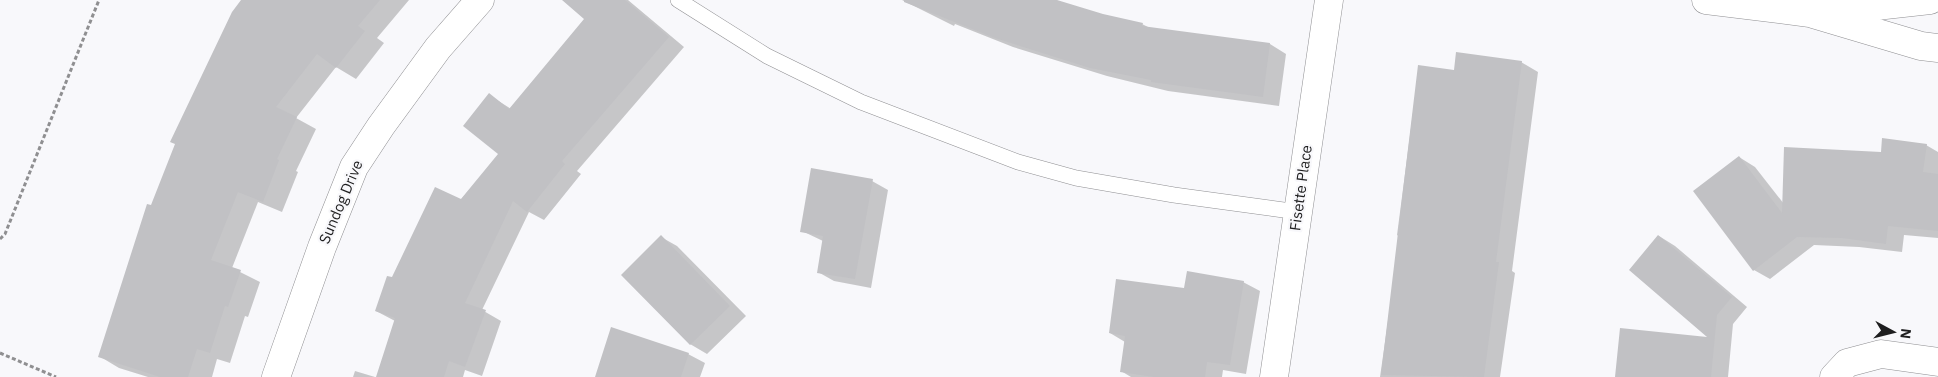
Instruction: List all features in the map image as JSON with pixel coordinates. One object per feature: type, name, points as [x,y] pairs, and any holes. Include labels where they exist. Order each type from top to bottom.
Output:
[{"type":"street","name":"Sundog Drive","points":[[276,377],[322,247],[354,167],[381,126],[438,48],[480,0]]},
{"type":"street","name":"Fisette Place","points":[[1274,377],[1329,0]]},
{"type":"street","points":[[1706,0],[1810,14],[1921,46],[1938,48]]},
{"type":"street","points":[[1810,14],[1930,0]]},
{"type":"street","points":[[1834,377],[1847,363],[1881,354],[1938,362]]},
{"type":"lane","points":[[678,0],[767,56],[835,89],[870,105],[1018,162],[1076,178],[1298,212]]},
{"type":"path","points":[[0,240],[5,234],[99,0]]},
{"type":"path","points":[[0,353],[56,377]]},
{"type":"building","points":[[241,0],[380,0],[358,26],[365,31],[336,68],[317,54],[276,107],[297,117],[277,159],[279,160],[263,202],[238,192],[211,260],[241,270],[228,307],[225,306],[210,353],[197,349],[188,377],[160,377],[98,357],[147,204],[151,205],[175,144],[170,142],[232,12]]},
{"type":"building","points":[[562,0],[625,0],[669,37],[562,161],[565,164],[527,212],[513,201],[465,303],[486,310],[465,367],[449,361],[444,377],[376,377],[395,318],[375,311],[387,276],[392,277],[435,187],[461,199],[498,154],[463,126],[489,93],[509,109],[584,19]]},
{"type":"building","points":[[904,0],[1057,0],[1103,14],[1143,23],[1142,26],[1270,43],[1263,97],[1151,82],[1151,80],[1090,68],[995,38],[904,2]]},
{"type":"building","points":[[1456,52],[1522,61],[1496,262],[1499,262],[1484,377],[1381,375],[1418,65],[1454,70]]},
{"type":"building","points":[[1882,138],[1927,144],[1923,172],[1938,174],[1938,231],[1888,226],[1886,244],[1842,238],[1797,237],[1753,271],[1693,191],[1739,156],[1782,213],[1784,147],[1881,152]]},
{"type":"building","points":[[811,168],[873,179],[855,279],[817,273],[823,236],[800,232]]},
{"type":"building","points":[[661,235],[730,306],[690,345],[621,275]]},
{"type":"building","points":[[1658,235],[1732,297],[1717,315],[1711,377],[1615,377],[1620,328],[1707,337],[1629,270]]},
{"type":"building","points":[[1187,271],[1244,281],[1230,365],[1207,362],[1205,377],[1154,377],[1120,372],[1125,336],[1109,333],[1116,279],[1184,288]]},
{"type":"building","points":[[611,327],[689,353],[681,377],[595,377]]}]
